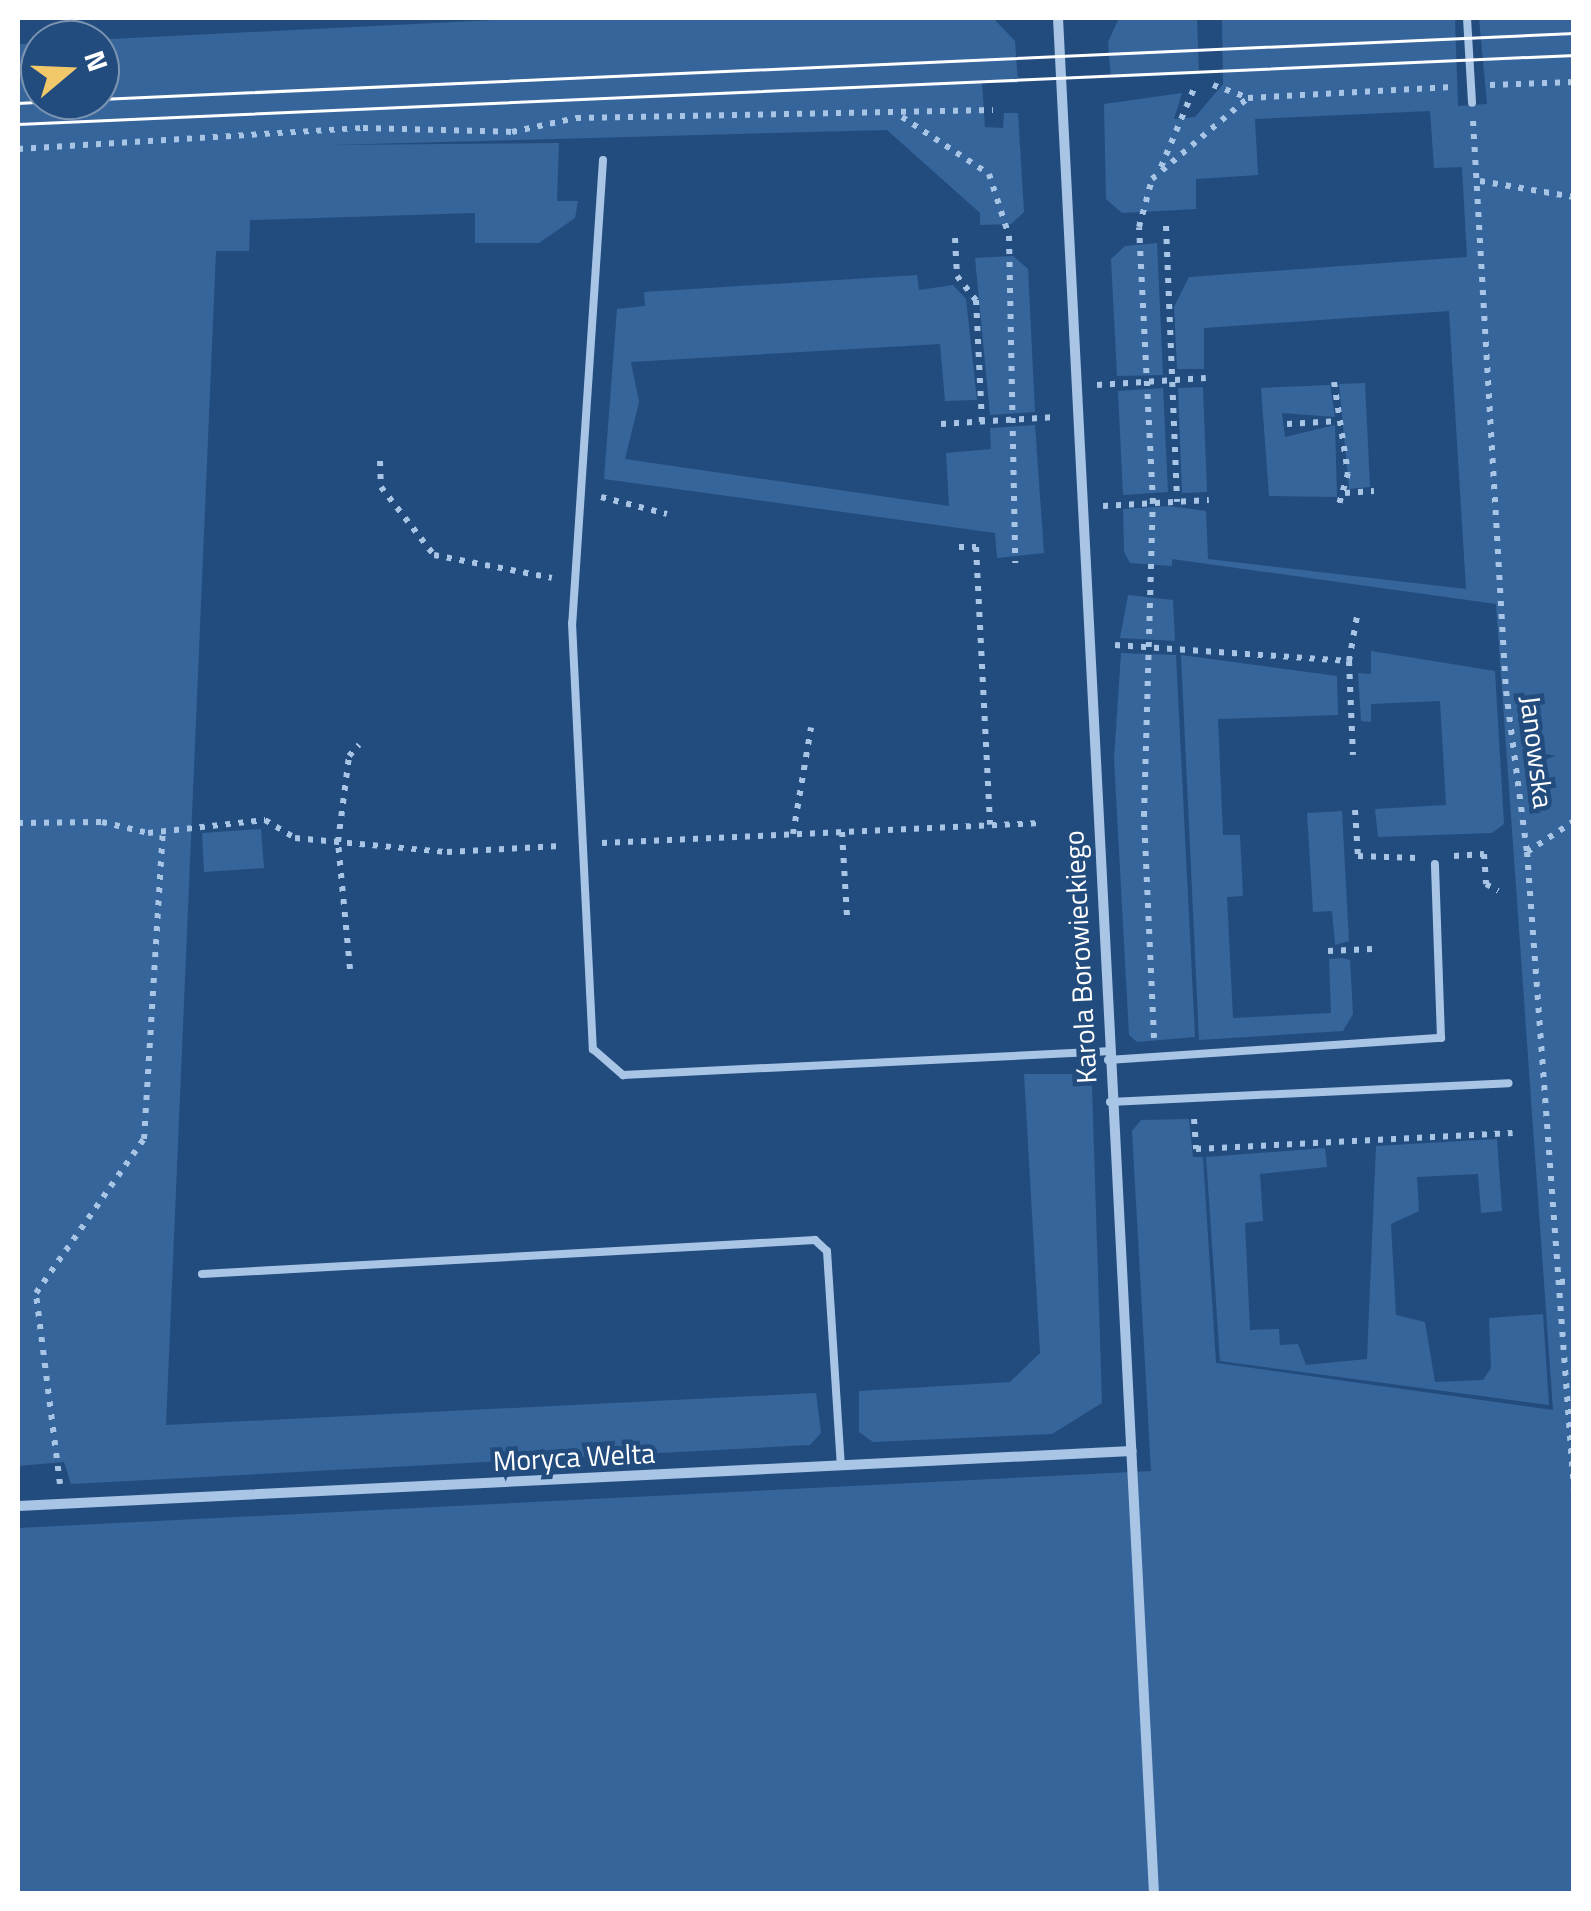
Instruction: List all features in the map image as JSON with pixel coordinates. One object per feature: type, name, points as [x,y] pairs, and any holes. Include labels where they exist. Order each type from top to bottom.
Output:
[{"type":"street","name":"Karola Borowieckiego","points":[[1058,18],[1110,1102],[1154,1894]]},
{"type":"street","name":"Moryca Welta","points":[[18,1506],[1132,1452]]},
{"type":"lane","points":[[1467,18],[1472,104]]},
{"type":"lane","points":[[603,160],[574,581],[587,1028],[607,1068],[643,1075],[1108,1055],[1155,1057],[1442,1038],[1435,864]]},
{"type":"lane","points":[[1110,1102],[1510,1082]]},
{"type":"lane","points":[[202,1274],[815,1240],[827,1251],[841,1466]]},
{"type":"path","points":[[1213,85],[1248,98],[1574,82]]},
{"type":"path","points":[[1155,1057],[1145,648],[1153,503],[1139,228],[1195,86]]},
{"type":"path","points":[[1161,169],[1248,98]]},
{"type":"path","name":"Janowska","points":[[1472,104],[1480,181],[1506,692],[1527,852],[1574,1491]]},
{"type":"path","points":[[18,149],[363,128],[512,132],[576,118],[901,117],[993,110]]},
{"type":"path","points":[[901,117],[989,174],[1009,236],[1009,420],[1015,563]]},
{"type":"path","points":[[1480,181],[1574,197]]},
{"type":"path","points":[[1166,226],[1177,502]]},
{"type":"path","points":[[955,238],[957,276],[976,300],[982,422]]},
{"type":"path","points":[[1076,387],[1206,378]]},
{"type":"path","points":[[1334,382],[1344,494],[1338,508]]},
{"type":"path","points":[[941,424],[1077,416]]},
{"type":"path","points":[[1287,424],[1340,421]]},
{"type":"path","points":[[380,461],[381,487],[434,555],[574,581]]},
{"type":"path","points":[[1344,494],[1374,491]]},
{"type":"path","points":[[580,494],[666,514]]},
{"type":"path","points":[[1082,508],[1209,500]]},
{"type":"path","points":[[959,547],[976,547],[990,825]]},
{"type":"path","points":[[1353,755],[1349,661],[1357,616]]},
{"type":"path","points":[[1088,643],[1349,661]]},
{"type":"path","points":[[793,834],[811,728]]},
{"type":"path","points":[[350,969],[338,842],[349,756],[359,745]]},
{"type":"path","points":[[1527,852],[1574,821]]},
{"type":"path","points":[[18,823],[163,831],[194,824]]},
{"type":"path","points":[[1011,824],[1040,823]]},
{"type":"path","points":[[62,1504],[36,1293],[144,1139],[163,831]]},
{"type":"path","points":[[842,832],[846,917]]},
{"type":"path","points":[[1328,952],[1372,949]]},
{"type":"path","points":[[1193,1098],[1196,1149],[1513,1133]]},
{"type":"path","points":[[1560,1282],[1574,1281]]},
{"type":"shaded area","points":[[537,18],[993,18],[1015,41],[1018,83],[982,83],[985,127],[1003,128],[1004,113],[1018,113],[1024,212],[1011,224],[980,225],[980,213],[887,130],[330,145],[559,143],[557,201],[578,201],[575,218],[539,243],[475,243],[475,213],[250,220],[249,251],[216,251],[166,1425],[816,1393],[821,1433],[810,1445],[71,1484],[64,1462],[18,1466],[18,44],[20,120],[120,120],[120,39]]},
{"type":"shaded area","points":[[1119,18],[1197,18],[1199,74],[1111,78],[1108,42]]},
{"type":"shaded area","points":[[1222,18],[1455,18],[1458,106],[1487,104],[1479,18],[1573,18],[1573,1893],[18,1894],[18,1528],[1151,1471],[1132,1131],[1141,1120],[1189,1119],[1193,1157],[1203,1157],[1216,1363],[1553,1410],[1496,604],[1172,559],[1172,566],[1130,563],[1124,552],[1123,509],[1169,506],[1206,511],[1208,559],[1466,589],[1449,311],[1204,328],[1204,369],[1177,369],[1174,307],[1189,277],[1467,257],[1462,167],[1434,168],[1430,111],[1255,119],[1258,175],[1196,179],[1196,209],[1122,213],[1106,199],[1104,104],[1182,93],[1174,119],[1195,117],[1223,84]]},
{"type":"shaded area","points":[[1157,243],[1163,375],[1117,376],[1111,259],[1125,246]]},
{"type":"shaded area","points":[[1013,256],[1028,269],[1035,412],[990,415],[975,258]]},
{"type":"shaded area","points":[[917,275],[919,290],[953,285],[966,299],[977,400],[945,401],[940,344],[631,362],[639,402],[625,459],[949,506],[946,453],[991,449],[990,428],[1035,425],[1044,553],[997,558],[995,533],[604,479],[617,309],[645,306],[644,292]]},
{"type":"shaded area","points":[[1365,383],[1370,487],[1349,489],[1339,384]]},
{"type":"shaded area","points":[[1330,385],[1335,417],[1282,413],[1285,437],[1335,425],[1337,497],[1269,496],[1261,388]]},
{"type":"shaded area","points":[[1203,387],[1207,492],[1182,493],[1178,388]]},
{"type":"shaded area","points":[[1163,388],[1168,492],[1123,495],[1118,391]]},
{"type":"shaded area","points":[[1128,595],[1173,600],[1175,641],[1120,638]]},
{"type":"shaded area","points":[[1371,651],[1495,671],[1504,824],[1492,833],[1378,837],[1375,809],[1446,805],[1440,701],[1371,704],[1371,722],[1361,721],[1358,673],[1371,674]]},
{"type":"shaded area","points":[[1121,653],[1176,655],[1195,1037],[1137,1042],[1129,1035],[1114,759]]},
{"type":"shaded area","points":[[1181,655],[1337,676],[1338,715],[1218,719],[1223,835],[1240,835],[1243,896],[1227,897],[1233,1018],[1331,1013],[1329,959],[1342,958],[1350,960],[1353,1014],[1343,1031],[1199,1040]]},
{"type":"shaded area","points":[[1342,811],[1349,941],[1335,945],[1332,911],[1313,912],[1307,813]]},
{"type":"shaded area","points":[[261,829],[264,868],[204,872],[202,833]]},
{"type":"shaded area","points":[[1024,1074],[1078,1074],[1092,1086],[1102,1403],[1052,1434],[873,1442],[859,1432],[859,1391],[1010,1382],[1040,1353]]},
{"type":"shaded area","points":[[1497,1139],[1502,1211],[1481,1213],[1478,1174],[1417,1177],[1419,1211],[1391,1224],[1396,1315],[1425,1322],[1435,1382],[1483,1380],[1491,1368],[1489,1318],[1543,1314],[1549,1405],[1220,1361],[1206,1157],[1325,1148],[1327,1167],[1260,1174],[1263,1221],[1245,1223],[1250,1330],[1279,1329],[1280,1345],[1298,1344],[1306,1365],[1367,1359],[1376,1146]]},
{"type":"tram line","points":[[120,98],[1574,33]]},
{"type":"tram line","points":[[18,124],[1574,55]]}]
